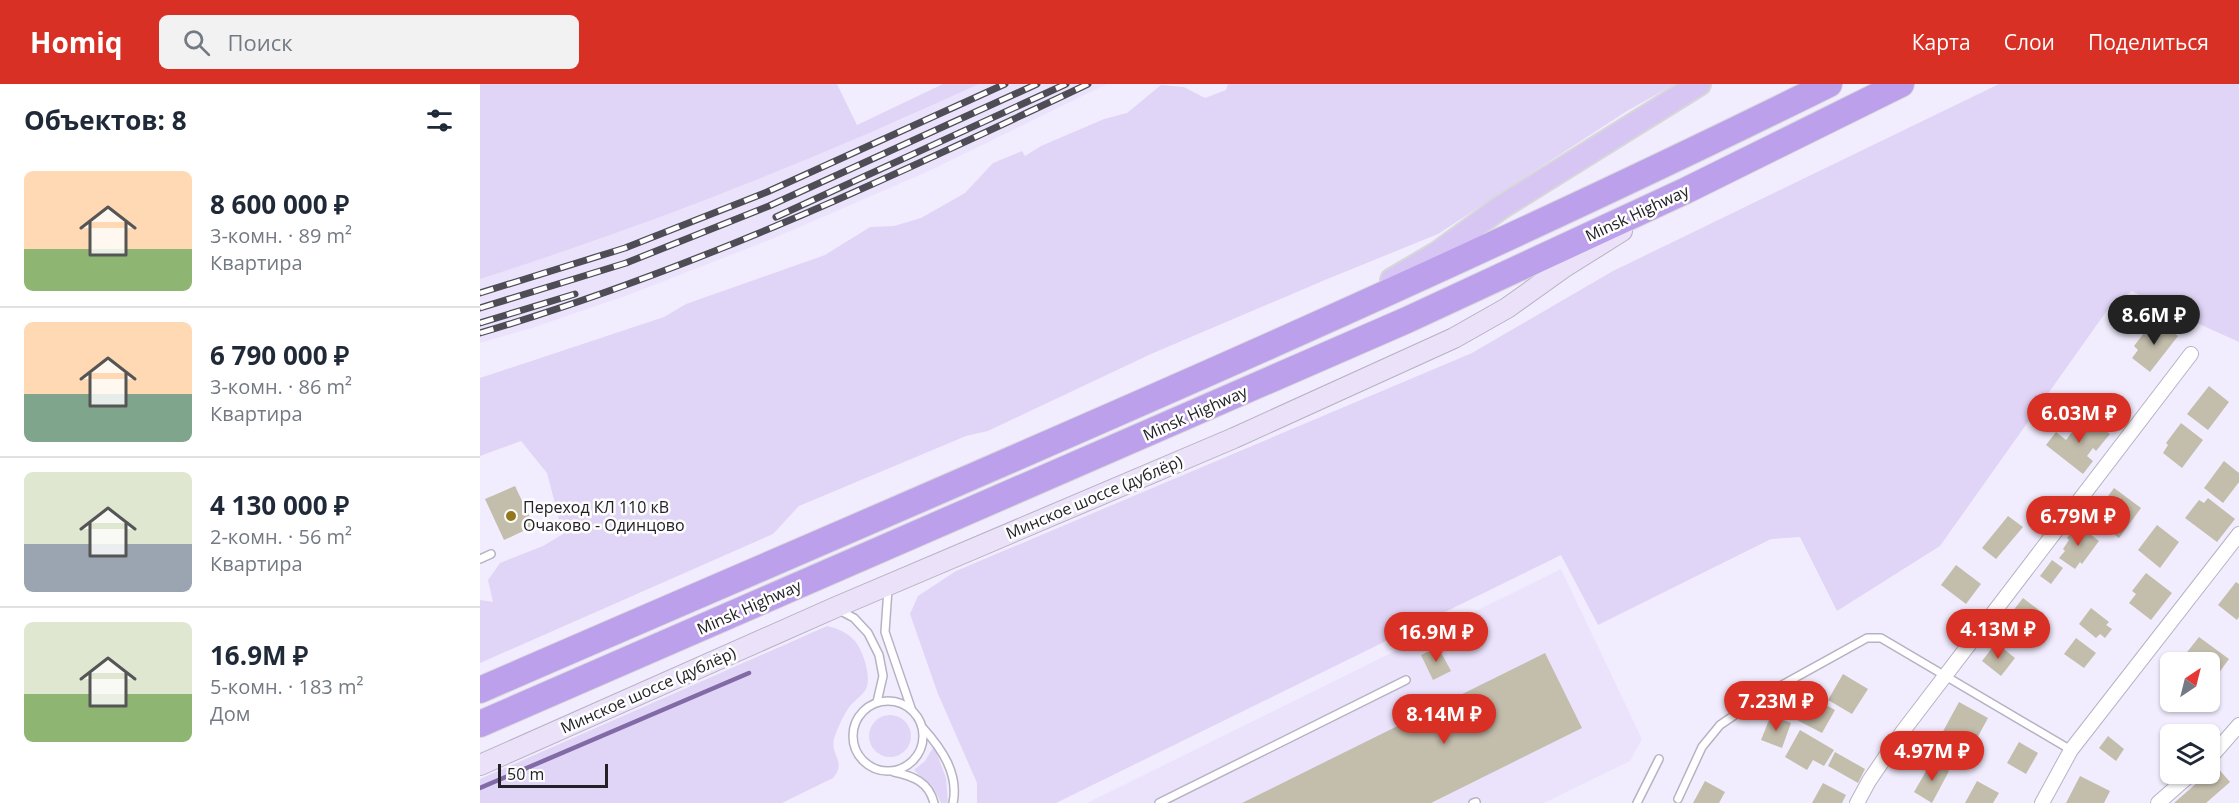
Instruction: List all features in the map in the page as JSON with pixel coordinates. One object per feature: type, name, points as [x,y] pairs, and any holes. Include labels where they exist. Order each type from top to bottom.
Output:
[{"type":"highway","name":"Minsk Highway","points":[[480,690],[1299,334],[1668,164],[1829,84]]},
{"type":"highway","name":"Minsk Highway","points":[[480,724],[1396,325],[1687,190],[1901,84]]},
{"type":"main road","points":[[1299,334],[1438,253],[1500,208],[1699,84]]},
{"type":"main road","name":"Минское шоссе (дублёр)","points":[[480,765],[834,608],[1233,438],[1454,338],[1507,308],[1563,268],[1687,190]]},
{"type":"street","points":[[1857,803],[1869,781],[1945,676],[2190,354]]},
{"type":"street","points":[[2042,803],[2071,750],[2239,534]]},
{"type":"street","points":[[2220,747],[2239,725]]},
{"type":"street","points":[[2158,803],[2180,784]]},
{"type":"lane","points":[[480,559],[491,554]]},
{"type":"lane","points":[[888,585],[885,632],[911,708]]},
{"type":"lane","points":[[834,608],[854,618],[868,633],[879,655],[883,676],[877,702]]},
{"type":"lane","points":[[1678,799],[1702,747],[1720,725],[1764,695],[1867,638],[1881,638],[2071,750]]},
{"type":"lane","points":[[1159,803],[1406,680]]},
{"type":"lane","points":[[892,771],[903,768],[913,761],[920,752],[924,740],[919,717],[901,702],[889,700],[877,702],[867,707],[859,715],[854,726],[855,748],[870,766],[917,777],[932,794],[934,803]]},
{"type":"lane","points":[[923,728],[940,748],[953,777],[953,803]]},
{"type":"lane","points":[[1637,803],[1659,759]]},
{"type":"shaded area","points":[[480,84],[837,84],[857,125],[943,84],[979,84],[733,189],[607,236],[480,279]]},
{"type":"shaded area","points":[[979,84],[1107,84],[929,171],[772,239],[631,294],[480,343],[480,279],[580,245],[740,185],[903,119]]},
{"type":"shaded area","points":[[1228,84],[1675,84],[1627,111],[1438,234],[1151,354],[988,431],[966,436],[799,506],[773,534],[480,663],[480,600],[493,602],[488,580],[500,563],[543,546],[563,534],[547,473],[521,441],[480,456],[480,378],[664,317],[686,304],[825,255],[870,227],[894,226],[921,218],[965,193],[993,163],[1022,151],[1025,156],[1041,146],[1104,119],[1127,113],[1161,85],[1184,87],[1205,98],[1226,90]]},
{"type":"shaded area","points":[[1999,84],[2239,84],[2239,342],[2159,306],[2132,291],[2108,309],[1940,546],[1837,611],[1800,537],[1771,539],[1598,625],[1561,555],[1056,803],[977,803],[977,783],[938,694],[910,614],[918,596],[956,571],[1472,353],[1613,271]]},
{"type":"shaded area","points":[[1561,569],[1642,739],[1630,761],[1544,803],[1087,803]]},
{"type":"shaded area","points":[[827,626],[842,631],[855,641],[864,657],[868,678],[866,689],[848,709],[835,735],[833,745],[838,767],[833,778],[782,803],[480,803],[480,779]]},
{"type":"shaded area","points":[[890,715],[905,721],[911,736],[905,751],[890,757],[875,751],[869,736],[875,721]]},
{"type":"shaded area","points":[[934,746],[946,778],[948,803],[941,803],[933,787],[914,770],[925,761]]},
{"type":"building","points":[[2160,322],[2178,336],[2150,372],[2132,358],[2138,350],[2134,346],[2147,329],[2152,332]]},
{"type":"building","points":[[2209,386],[2229,402],[2208,430],[2187,414]]},
{"type":"building","points":[[2085,415],[2110,434],[2096,451],[2093,448],[2087,456],[2093,461],[2083,474],[2046,445],[2056,432],[2066,440]]},
{"type":"building","points":[[2181,423],[2203,440],[2182,468],[2163,453],[2168,445],[2166,443]]},
{"type":"building","points":[[2224,461],[2239,473],[2239,482],[2223,503],[2204,488]]},
{"type":"building","name":"Переход КЛ 110 кВ Очаково - Одинцово","points":[[515,486],[534,526],[504,540],[485,499]]},
{"type":"building","points":[[2114,488],[2141,508],[2119,538],[2092,518]]},
{"type":"building","points":[[2208,498],[2235,519],[2217,542],[2185,518],[2199,500],[2204,503]]},
{"type":"building","points":[[2008,516],[2023,527],[1996,559],[1982,548]]},
{"type":"building","points":[[2077,524],[2099,541],[2082,564],[2080,562],[2075,569],[2059,558],[2065,551],[2063,549],[2069,540],[2067,538]]},
{"type":"building","points":[[2157,525],[2179,542],[2160,568],[2138,550]]},
{"type":"building","points":[[2052,560],[2063,568],[2051,584],[2040,576]]},
{"type":"building","points":[[1956,565],[1981,584],[1966,604],[1941,585]]},
{"type":"building","points":[[2146,573],[2172,593],[2151,620],[2129,603],[2136,594],[2132,591]]},
{"type":"building","points":[[2236,582],[2239,584],[2239,617],[2237,620],[2218,605]]},
{"type":"building","points":[[2023,598],[2044,614],[2022,643],[2001,626]]},
{"type":"building","points":[[2091,608],[2109,622],[2106,625],[2112,629],[2105,638],[2100,634],[2096,638],[2079,624]]},
{"type":"building","points":[[2199,637],[2219,652],[2187,652]]},
{"type":"building","points":[[2076,638],[2096,653],[2084,668],[2064,654]]},
{"type":"building","points":[[1996,643],[2015,658],[2001,676],[1982,661]]},
{"type":"building","points":[[1438,647],[1451,671],[1433,680],[1421,655]]},
{"type":"building","points":[[2220,652],[2229,659],[2220,671]]},
{"type":"building","points":[[1545,653],[1582,728],[1431,803],[1242,803]]},
{"type":"building","points":[[1843,674],[1868,689],[1852,714],[1828,700]]},
{"type":"building","points":[[1810,696],[1835,710],[1822,733],[1797,720]]},
{"type":"building","points":[[1959,702],[1988,718],[1970,751],[1941,735]]},
{"type":"building","points":[[1771,715],[1791,723],[1782,748],[1761,740]]},
{"type":"building","points":[[1800,730],[1834,750],[1824,766],[1813,760],[1807,770],[1785,757]]},
{"type":"building","points":[[2108,736],[2124,749],[2116,761],[2099,748]]},
{"type":"building","points":[[2019,742],[2038,753],[2026,774],[2007,763]]},
{"type":"building","points":[[1835,752],[1865,769],[1858,783],[1828,766]]},
{"type":"building","points":[[1932,761],[1949,771],[1932,803],[1914,792]]},
{"type":"building","points":[[2220,771],[2230,782],[2206,803],[2174,803],[2196,784],[2220,784]]},
{"type":"building","points":[[2080,776],[2110,791],[2104,803],[2066,803]]},
{"type":"building","points":[[1705,781],[1725,792],[1719,803],[1693,803]]},
{"type":"building","points":[[1977,781],[1999,793],[1993,803],[1965,803]]},
{"type":"building","points":[[1823,783],[1846,795],[1842,803],[1812,803]]},
{"type":"waterway","points":[[480,788],[749,673]]},
{"type":"railway","points":[[480,293],[625,248],[767,192],[1005,84]]},
{"type":"railway","points":[[480,308],[626,263],[769,206],[1037,84]]},
{"type":"railway","points":[[776,217],[1066,84]]},
{"type":"railway","points":[[480,333],[559,308],[713,252],[864,188],[1088,84]]},
{"type":"railway","points":[[480,323],[575,294]]},
{"type":"place","name":"Переход КЛ 110 кВ Очаково - Одинцово","points":[[511,516]]}]
